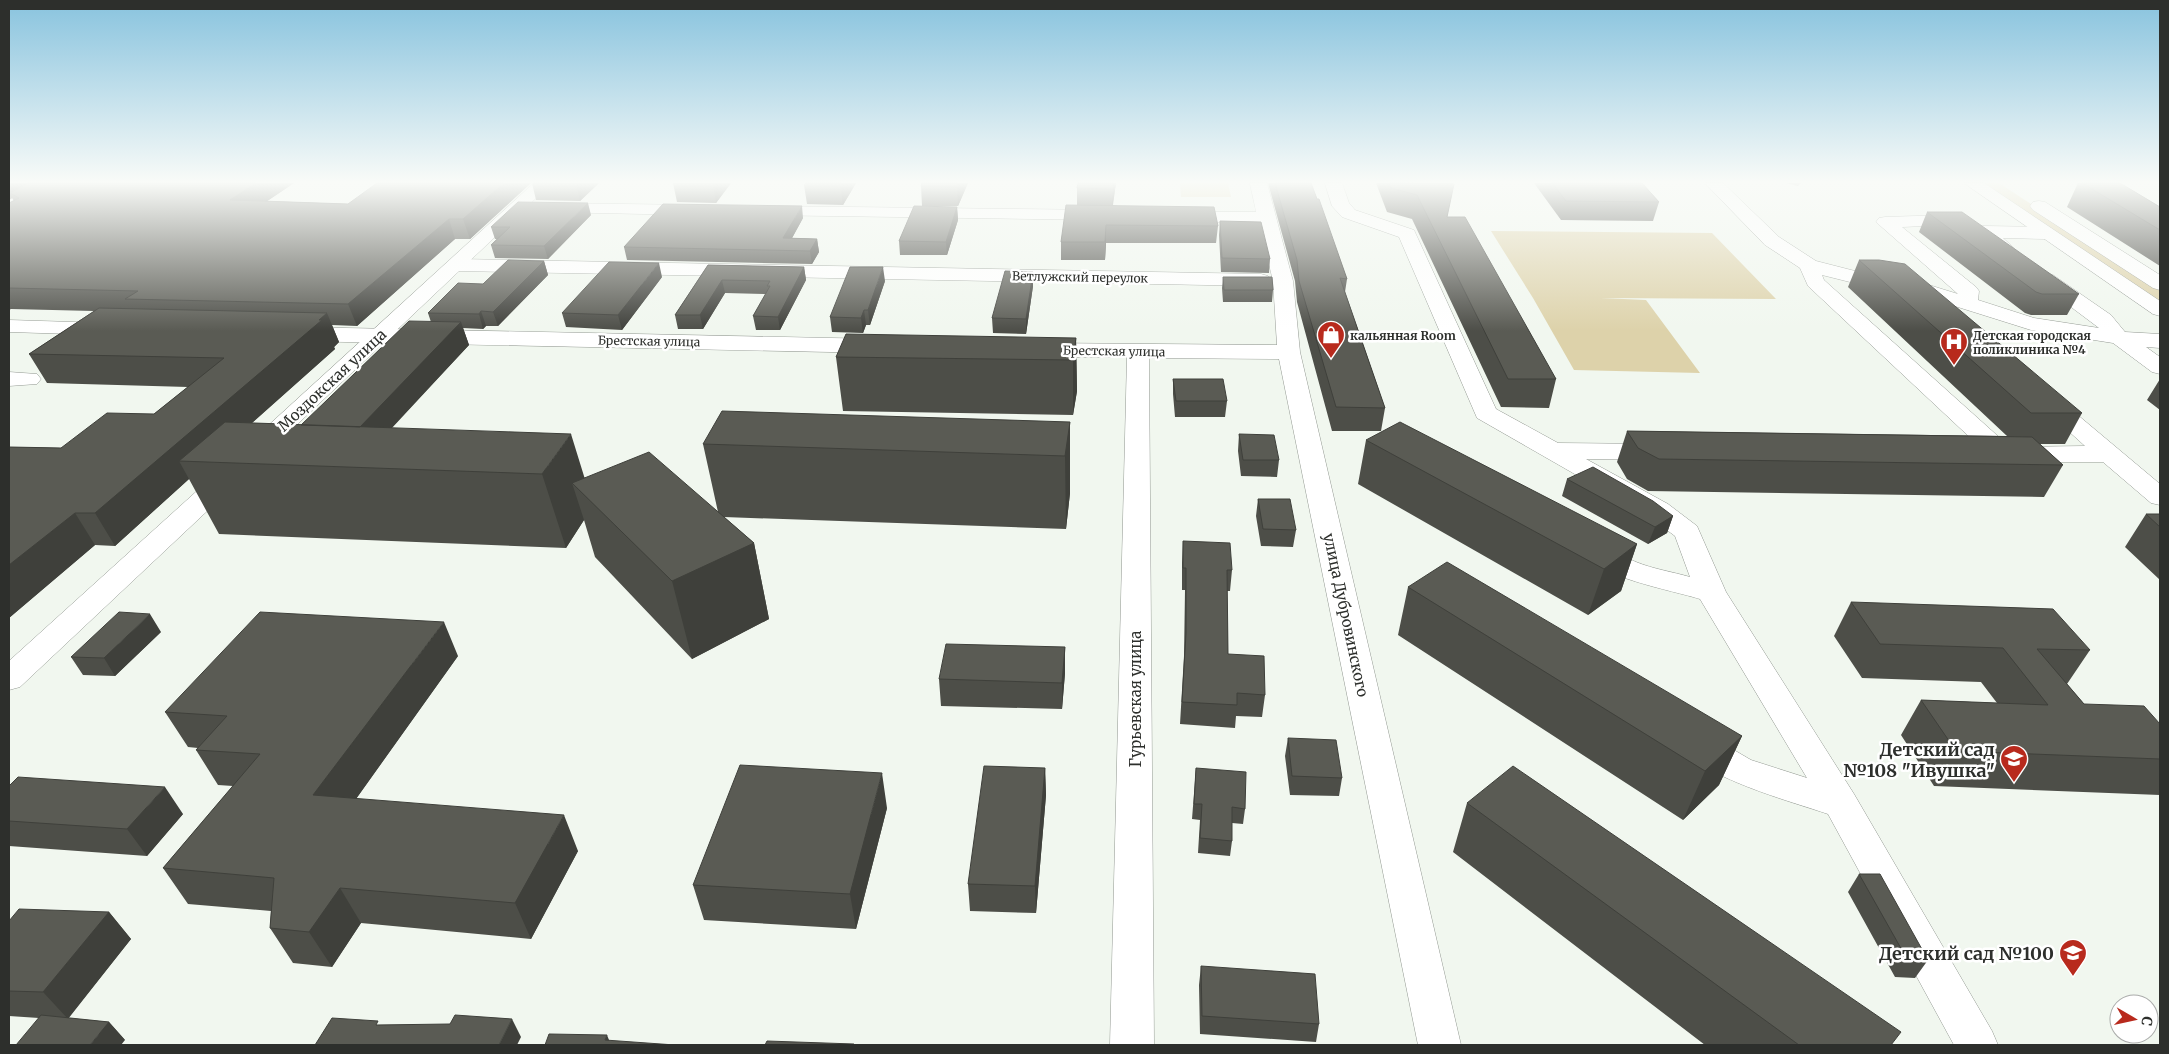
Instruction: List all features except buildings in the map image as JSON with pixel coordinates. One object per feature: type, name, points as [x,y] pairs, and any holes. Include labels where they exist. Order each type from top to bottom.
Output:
[{"type":"street","name":"Моздокская улица","points":[[9,680],[493,232]]},
{"type":"street","name":"улица Дубровинского","points":[[1271,232],[1283,281],[1289,352],[1440,1045]]},
{"type":"street","points":[[1404,232],[1407,234],[1486,413],[1658,510],[1687,532],[1711,592],[1841,804],[1977,1045]]},
{"type":"street","points":[[1763,232],[1772,241],[1809,265],[1854,277],[1913,286],[2031,324],[2119,338],[2160,340]]},
{"type":"street","points":[[1897,232],[1969,291],[1966,303]]},
{"type":"street","points":[[1982,232],[2103,320],[2119,338],[2160,367]]},
{"type":"street","points":[[1994,232],[2045,233],[2160,310]]},
{"type":"street","points":[[2080,232],[2160,284]]},
{"type":"street","name":"Ветлужский переулок","points":[[457,265],[1283,281]]},
{"type":"street","points":[[1809,265],[1814,282],[2002,454]]},
{"type":"street","points":[[1913,286],[1959,325]]},
{"type":"street","points":[[9,326],[126,329]]},
{"type":"street","name":"Брестская улица","points":[[282,333],[898,347]]},
{"type":"street","name":"Брестская улица","points":[[1018,349],[1138,352],[1289,352]]},
{"type":"street","name":"Гурьевская улица","points":[[1132,1045],[1138,352]]},
{"type":"street","points":[[2034,390],[2160,497]]},
{"type":"street","points":[[1555,451],[1684,452]]},
{"type":"street","points":[[1962,453],[2110,454]]},
{"type":"street","points":[[1576,541],[1627,569],[1711,592]]},
{"type":"street","points":[[1671,729],[1739,770],[1841,804]]},
{"type":"shaded area","points":[[1492,232],[1712,233],[1776,299],[1601,298],[1646,300],[1700,373],[1574,370],[1533,298]]},
{"type":"shaded area","points":[[2051,232],[2074,232],[2160,289],[2160,306]]},
{"type":"place","name":"кальянная Room","points":[[1331,359]]},
{"type":"place","name":"Детская городская поликлиника №4","points":[[1954,366]]},
{"type":"place","name":"Детский сад №108 \"Ивушка\"","points":[[2014,783]]},
{"type":"place","name":"Детский сад №100","points":[[2073,977]]}]
